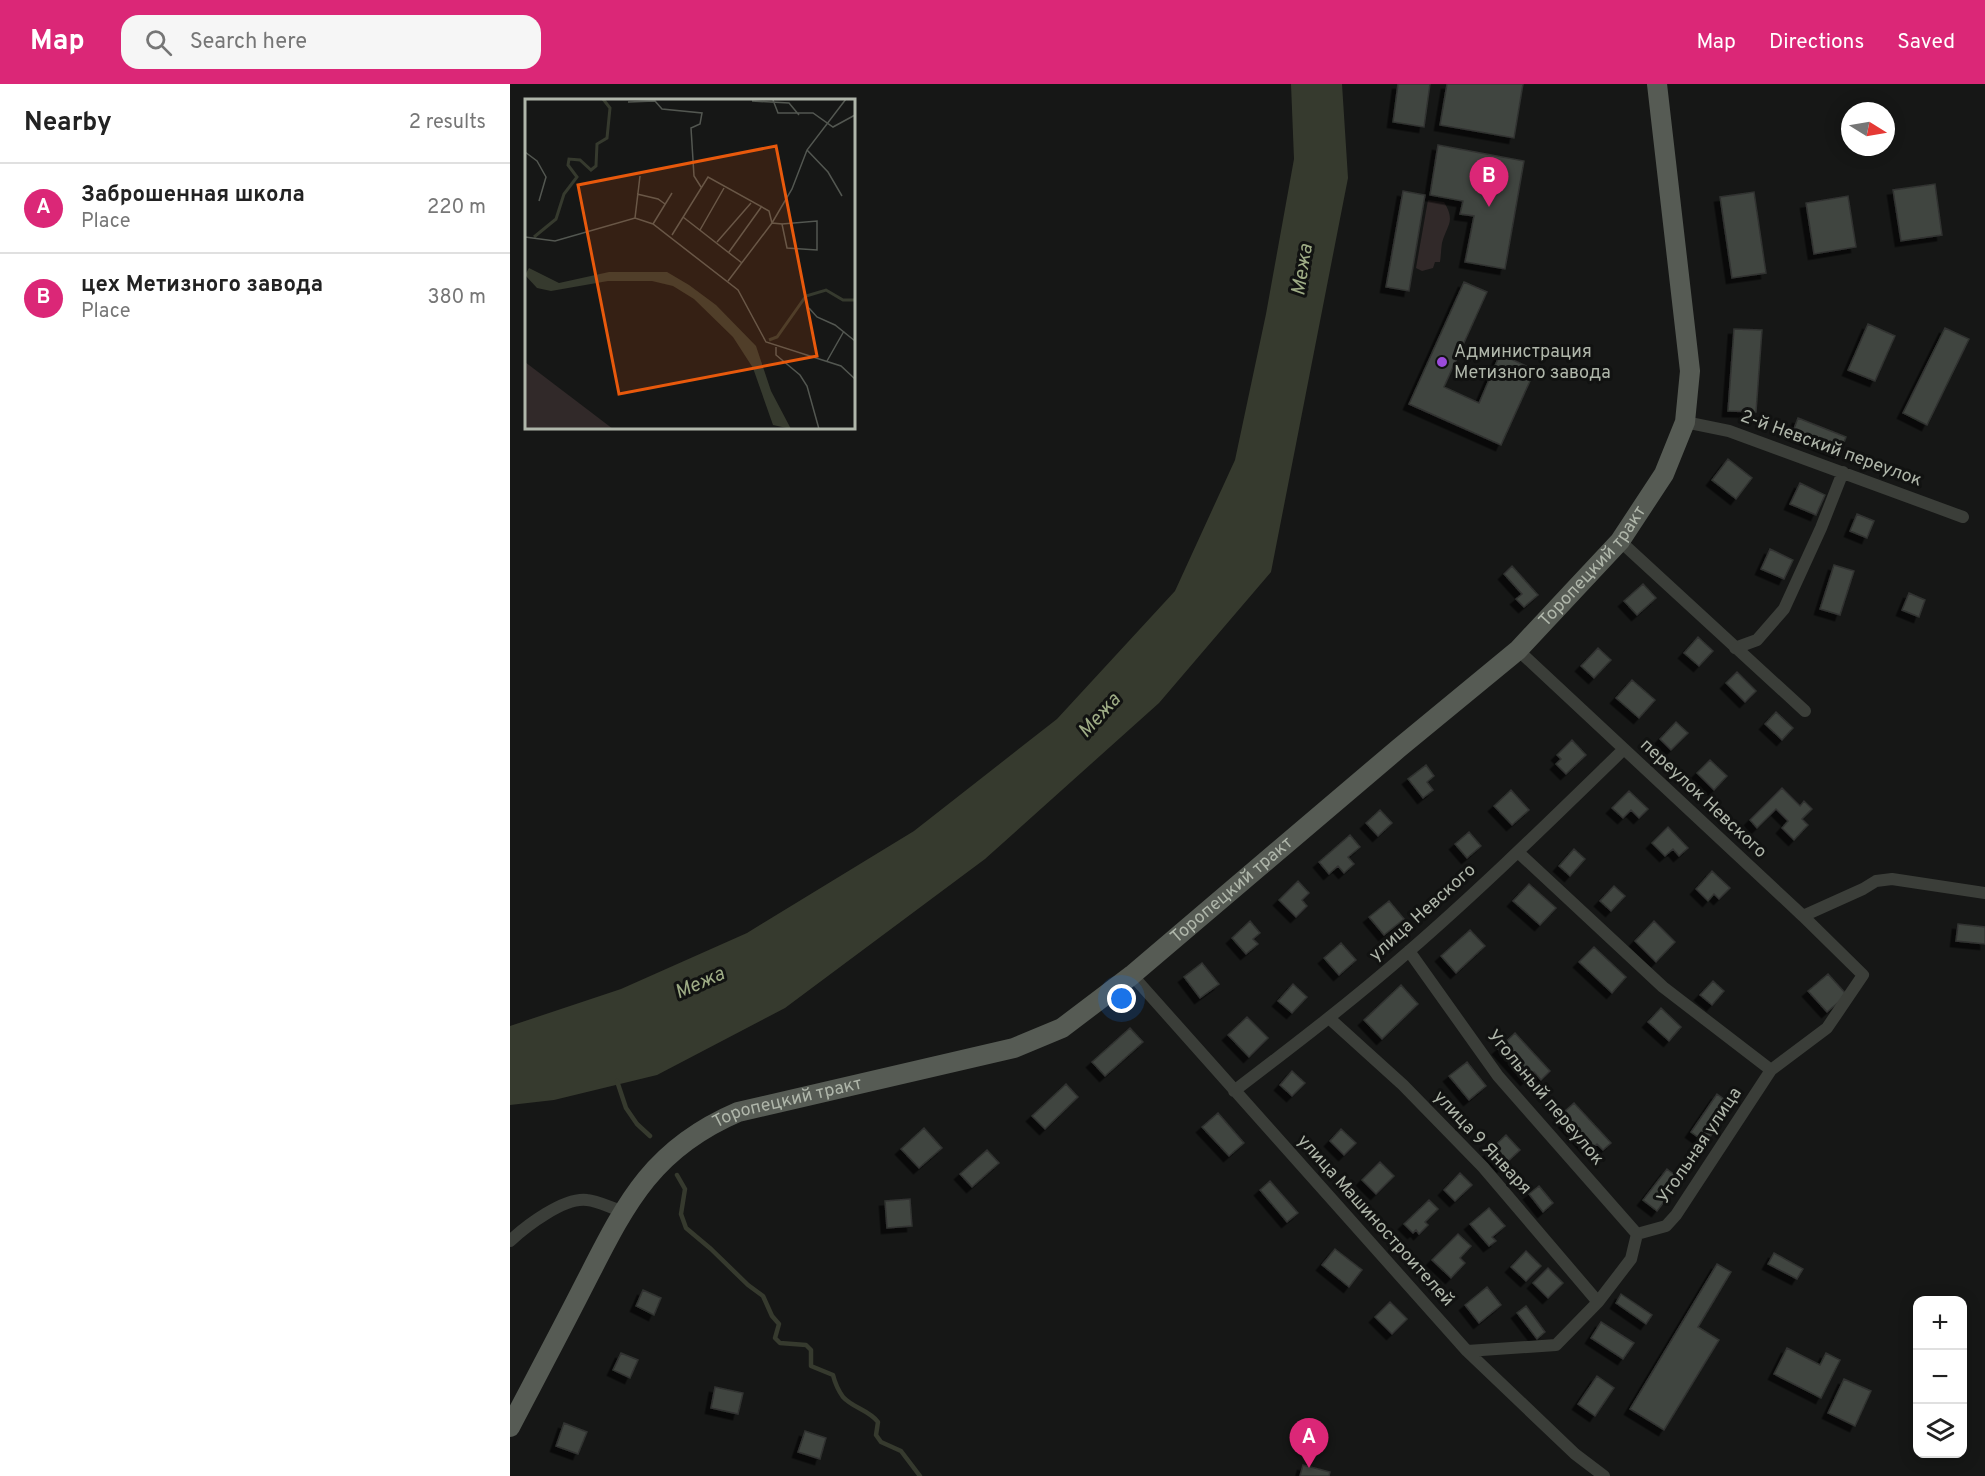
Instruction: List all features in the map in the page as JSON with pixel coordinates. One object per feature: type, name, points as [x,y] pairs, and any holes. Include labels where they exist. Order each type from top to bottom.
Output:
[{"type":"main road","name":"Торопецкий тракт","points":[[510,1427],[622,1211],[646,1178],[670,1153],[714,1122],[738,1112],[1014,1048],[1062,1028],[1132,975],[1518,650],[1620,541],[1664,474],[1685,422],[1690,371],[1656,84]]},
{"type":"street","name":"2-й Невский переулок","points":[[1685,422],[1729,431],[1963,517]]},
{"type":"street","points":[[1736,648],[1757,640],[1784,609],[1821,528],[1843,472]]},
{"type":"street","points":[[1620,541],[1805,711]]},
{"type":"street","name":"переулок Невского","points":[[1518,650],[1803,916],[1863,975]]},
{"type":"street","name":"улица Невского","points":[[1234,1091],[1329,1018],[1409,951],[1518,852],[1624,749]]},
{"type":"street","points":[[1518,852],[1663,987],[1771,1070]]},
{"type":"street","points":[[1803,916],[1876,881],[1892,879],[1985,893]]},
{"type":"street","name":"Угольный переулок","points":[[1409,951],[1498,1076],[1637,1234]]},
{"type":"street","name":"улица Машиностроителей","points":[[1132,975],[1467,1351],[1575,1454],[1604,1476]]},
{"type":"street","name":"Угольная улица","points":[[1637,1234],[1666,1226],[1676,1215],[1771,1070],[1827,1028],[1863,975]]},
{"type":"street","name":"улица 9 Января","points":[[1329,1018],[1403,1085],[1483,1167],[1598,1302]]},
{"type":"street","points":[[510,1241],[567,1201],[586,1200],[622,1211]]},
{"type":"street","points":[[1467,1351],[1556,1345],[1598,1302],[1631,1259],[1637,1234]]},
{"type":"shaded area","points":[[1428,200],[1444,202],[1450,219],[1442,243],[1440,262],[1435,262],[1433,268],[1422,271],[1416,268]]},
{"type":"water","name":"Межа","points":[[1291,84],[1342,84],[1348,178],[1271,572],[1159,703],[985,859],[785,1008],[657,1075],[554,1100],[510,1105],[510,1026],[621,989],[747,933],[914,831],[1057,719],[1175,591],[1235,460],[1266,314],[1294,159]]},
{"type":"building","points":[[1398,84],[1430,84],[1424,127],[1393,122]]},
{"type":"building","points":[[1447,84],[1523,84],[1514,138],[1440,125]]},
{"type":"building","points":[[1438,145],[1524,161],[1505,269],[1465,262],[1474,216],[1460,214],[1463,201],[1430,195]]},
{"type":"building","points":[[1935,184],[1942,235],[1901,241],[1893,190]]},
{"type":"building","points":[[1403,191],[1425,195],[1409,291],[1386,287]]},
{"type":"building","points":[[1754,192],[1766,273],[1732,278],[1720,197]]},
{"type":"building","points":[[1848,196],[1856,247],[1814,254],[1806,203]]},
{"type":"building","name":"Администрация Метизного завода","points":[[1464,282],[1487,292],[1444,387],[1479,403],[1500,354],[1535,370],[1501,445],[1409,404]]},
{"type":"building","points":[[1868,324],[1895,336],[1875,381],[1848,370]]},
{"type":"building","points":[[1945,328],[1969,339],[1927,425],[1903,413]]},
{"type":"building","points":[[1734,329],[1762,330],[1756,412],[1728,411]]},
{"type":"building","points":[[1798,418],[1846,437],[1840,453],[1792,434]]},
{"type":"building","points":[[1728,459],[1752,478],[1736,499],[1712,480]]},
{"type":"building","points":[[1800,483],[1825,495],[1816,515],[1790,504]]},
{"type":"building","points":[[1857,514],[1874,521],[1867,538],[1850,531]]},
{"type":"building","points":[[1770,549],[1793,560],[1784,579],[1761,569]]},
{"type":"building","points":[[1834,565],[1854,571],[1840,615],[1820,609]]},
{"type":"building","points":[[1512,566],[1538,595],[1524,607],[1516,599],[1522,594],[1504,574]]},
{"type":"building","points":[[1643,584],[1656,598],[1637,615],[1624,601]]},
{"type":"building","points":[[1909,593],[1925,600],[1919,617],[1902,610]]},
{"type":"building","points":[[1698,637],[1713,651],[1699,666],[1684,653]]},
{"type":"building","points":[[1598,648],[1611,660],[1594,678],[1581,666]]},
{"type":"building","points":[[1737,672],[1756,691],[1745,702],[1726,683]]},
{"type":"building","points":[[1632,680],[1655,700],[1639,718],[1616,698]]},
{"type":"building","points":[[1776,712],[1793,728],[1782,740],[1765,724]]},
{"type":"building","points":[[1676,722],[1688,733],[1671,750],[1660,739]]},
{"type":"building","points":[[1572,740],[1586,755],[1566,774],[1556,764],[1561,759],[1557,755]]},
{"type":"building","points":[[1710,760],[1727,776],[1714,790],[1697,773]]},
{"type":"building","points":[[1426,765],[1434,776],[1427,782],[1433,790],[1423,798],[1408,779]]},
{"type":"building","points":[[1782,788],[1800,806],[1804,801],[1812,809],[1802,819],[1808,825],[1794,840],[1782,828],[1788,821],[1776,809],[1757,828],[1750,820]]},
{"type":"building","points":[[1511,790],[1529,810],[1512,825],[1494,806]]},
{"type":"building","points":[[1629,791],[1648,809],[1639,818],[1631,810],[1623,818],[1612,808]]},
{"type":"building","points":[[1380,810],[1392,823],[1378,836],[1366,823]]},
{"type":"building","points":[[1668,827],[1688,848],[1679,856],[1673,849],[1665,856],[1652,843]]},
{"type":"building","points":[[1469,832],[1481,846],[1467,858],[1455,844]]},
{"type":"building","points":[[1350,835],[1360,847],[1348,857],[1354,864],[1344,873],[1338,866],[1329,874],[1319,862]]},
{"type":"building","points":[[1574,849],[1585,859],[1570,876],[1559,866]]},
{"type":"building","points":[[1712,871],[1730,888],[1719,899],[1714,894],[1708,901],[1696,889]]},
{"type":"building","points":[[1298,881],[1309,893],[1302,900],[1307,906],[1296,917],[1279,900]]},
{"type":"building","points":[[1529,884],[1556,908],[1540,925],[1513,901]]},
{"type":"building","points":[[1614,886],[1625,896],[1611,911],[1600,901]]},
{"type":"building","points":[[1389,901],[1404,919],[1384,935],[1369,917]]},
{"type":"building","points":[[1250,921],[1260,933],[1253,939],[1258,944],[1246,954],[1232,938]]},
{"type":"building","points":[[1654,921],[1675,942],[1656,962],[1635,941]]},
{"type":"building","points":[[1958,924],[1985,927],[1985,944],[1956,941]]},
{"type":"building","points":[[1470,930],[1485,946],[1456,973],[1441,956]]},
{"type":"building","points":[[1341,943],[1356,960],[1339,975],[1324,958]]},
{"type":"building","points":[[1594,947],[1626,977],[1612,993],[1579,962]]},
{"type":"building","points":[[1202,963],[1219,984],[1200,998],[1184,977]]},
{"type":"building","points":[[1828,974],[1847,995],[1827,1012],[1808,991]]},
{"type":"building","points":[[1713,981],[1724,991],[1712,1005],[1700,995]]},
{"type":"building","points":[[1293,984],[1307,997],[1292,1013],[1278,1001]]},
{"type":"building","points":[[1401,985],[1418,1004],[1382,1039],[1364,1020]]},
{"type":"building","points":[[1661,1008],[1681,1027],[1669,1041],[1648,1022]]},
{"type":"building","points":[[1247,1017],[1268,1038],[1249,1057],[1228,1035]]},
{"type":"building","points":[[1130,1028],[1143,1042],[1105,1076],[1092,1062]]},
{"type":"building","points":[[1515,1033],[1550,1071],[1541,1080],[1534,1072],[1526,1080],[1498,1049]]},
{"type":"building","points":[[1467,1062],[1486,1086],[1469,1100],[1449,1076]]},
{"type":"building","points":[[1292,1071],[1305,1083],[1292,1096],[1280,1085]]},
{"type":"building","points":[[1066,1084],[1078,1097],[1045,1129],[1032,1116]]},
{"type":"building","points":[[1717,1094],[1728,1102],[1722,1111],[1726,1113],[1706,1143],[1691,1132]]},
{"type":"building","points":[[1574,1103],[1611,1143],[1603,1150],[1597,1144],[1590,1151],[1564,1122],[1570,1116],[1565,1111]]},
{"type":"building","points":[[1218,1113],[1244,1143],[1229,1156],[1202,1127]]},
{"type":"building","points":[[924,1128],[942,1148],[919,1168],[901,1149]]},
{"type":"building","points":[[1341,1129],[1356,1143],[1344,1155],[1330,1141]]},
{"type":"building","points":[[1506,1135],[1520,1150],[1502,1167],[1488,1152]]},
{"type":"building","points":[[987,1150],[999,1163],[972,1187],[960,1174]]},
{"type":"building","points":[[1380,1162],[1394,1176],[1376,1194],[1362,1180]]},
{"type":"building","points":[[1667,1169],[1681,1180],[1657,1211],[1643,1200]]},
{"type":"building","points":[[1460,1173],[1472,1185],[1455,1201],[1444,1190]]},
{"type":"building","points":[[1270,1181],[1298,1213],[1287,1222],[1260,1190]]},
{"type":"building","points":[[1539,1186],[1553,1203],[1543,1212],[1529,1194]]},
{"type":"building","points":[[910,1199],[912,1226],[887,1228],[885,1201]]},
{"type":"building","points":[[1429,1200],[1438,1209],[1425,1222],[1428,1225],[1419,1234],[1416,1230],[1413,1233],[1404,1224]]},
{"type":"building","points":[[1489,1208],[1505,1226],[1492,1237],[1496,1241],[1489,1246],[1470,1224]]},
{"type":"building","points":[[1458,1234],[1471,1246],[1460,1258],[1465,1263],[1451,1278],[1432,1260]]},
{"type":"building","points":[[1335,1249],[1362,1270],[1349,1287],[1322,1265]]},
{"type":"building","points":[[1526,1251],[1541,1266],[1526,1281],[1511,1267]]},
{"type":"building","points":[[1774,1253],[1803,1269],[1797,1279],[1768,1264]]},
{"type":"building","points":[[1717,1264],[1731,1272],[1698,1327],[1719,1340],[1664,1430],[1630,1409]]},
{"type":"building","points":[[1548,1268],[1563,1283],[1548,1298],[1533,1283]]},
{"type":"building","points":[[1487,1287],[1501,1305],[1479,1323],[1465,1305]]},
{"type":"building","points":[[643,1290],[661,1298],[654,1315],[636,1306]]},
{"type":"building","points":[[1621,1294],[1652,1315],[1646,1324],[1616,1303]]},
{"type":"building","points":[[1390,1302],[1407,1319],[1392,1334],[1375,1317]]},
{"type":"building","points":[[1526,1306],[1545,1332],[1537,1339],[1517,1313]]},
{"type":"building","points":[[1601,1322],[1634,1343],[1623,1359],[1591,1338]]},
{"type":"building","points":[[1787,1348],[1820,1365],[1826,1353],[1840,1360],[1821,1398],[1774,1374]]},
{"type":"building","points":[[621,1353],[638,1360],[630,1378],[613,1370]]},
{"type":"building","points":[[1597,1376],[1614,1388],[1595,1416],[1578,1404]]},
{"type":"building","points":[[1844,1379],[1871,1391],[1855,1426],[1828,1413]]},
{"type":"building","points":[[715,1387],[743,1393],[738,1414],[711,1408]]},
{"type":"building","points":[[564,1423],[587,1432],[578,1454],[556,1446]]},
{"type":"building","points":[[805,1431],[826,1438],[820,1459],[798,1452]]},
{"type":"building","points":[[1303,1465],[1330,1472],[1329,1476],[1300,1476]]},
{"type":"waterway","points":[[617,1081],[626,1108],[637,1124],[650,1136]]},
{"type":"waterway","points":[[677,1175],[685,1189],[681,1214],[686,1228],[763,1296],[772,1316],[779,1324],[775,1338],[780,1343],[806,1345],[811,1350],[811,1366],[833,1375],[843,1397],[878,1422],[876,1435],[881,1442],[901,1451],[920,1476]]},
{"type":"place","name":"цех Метизного завода","points":[[1489,207]]},
{"type":"place","name":"Администрация Метизного завода","points":[[1442,362]]},
{"type":"place","name":"Заброшенная школа","points":[[1309,1468]]}]
